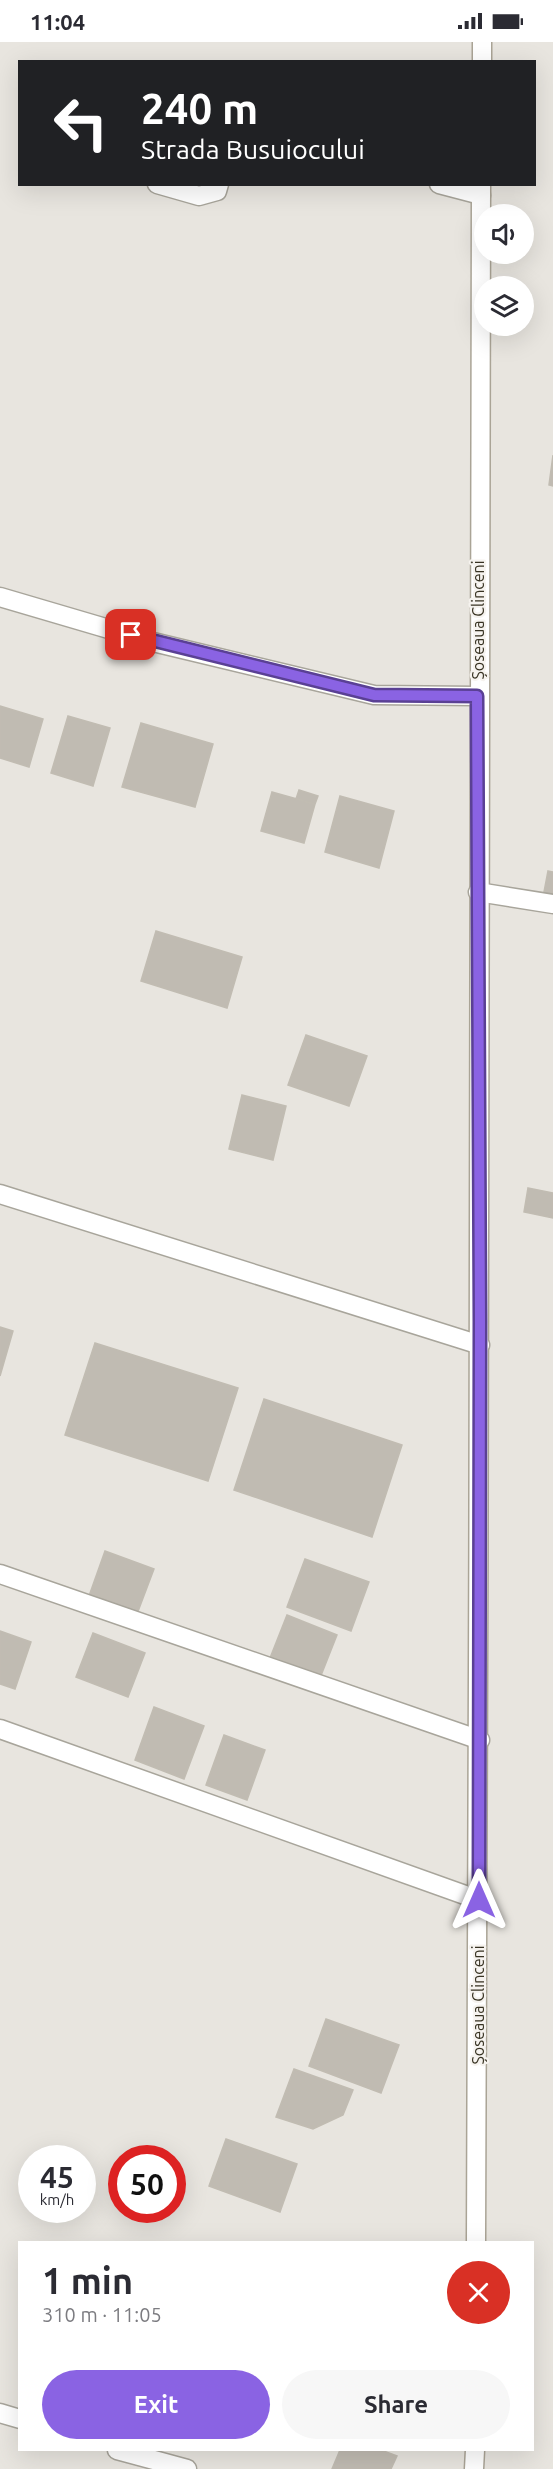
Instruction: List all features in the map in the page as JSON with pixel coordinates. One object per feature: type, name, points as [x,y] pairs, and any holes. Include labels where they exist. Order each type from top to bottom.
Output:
[{"type":"main road","points":[[482,42],[482,60]]},
{"type":"main road","points":[[164,186],[199,196],[217,190],[218,186]]},
{"type":"main road","points":[[453,186],[481,190]]},
{"type":"main road","name":"Șoseaua Clinceni","points":[[476,2241],[480,1740],[477,696],[481,190]]},
{"type":"main road","points":[[0,597],[153,642],[374,695],[477,696]]},
{"type":"main road","points":[[478,892],[553,904]]},
{"type":"main road","points":[[0,1194],[480,1345]]},
{"type":"main road","points":[[0,1574],[480,1740]]},
{"type":"main road","points":[[0,1729],[479,1900]]},
{"type":"main road","points":[[0,2413],[18,2418]]},
{"type":"main road","points":[[121,2451],[188,2469]]},
{"type":"main road","points":[[474,2451],[474,2469]]},
{"type":"building","points":[[553,455],[553,486],[549,485]]},
{"type":"building","points":[[0,706],[43,719],[29,767],[0,758]]},
{"type":"building","points":[[68,716],[110,728],[93,786],[51,773]]},
{"type":"building","points":[[141,723],[213,744],[195,807],[122,787]]},
{"type":"building","points":[[299,790],[318,796],[315,804],[296,799]]},
{"type":"building","points":[[272,792],[315,804],[304,843],[261,831]]},
{"type":"building","points":[[340,796],[394,811],[379,868],[325,852]]},
{"type":"building","points":[[548,871],[553,872],[553,894],[544,892]]},
{"type":"building","points":[[156,931],[242,957],[227,1008],[141,981]]},
{"type":"building","points":[[306,1035],[367,1056],[349,1106],[288,1085]]},
{"type":"building","points":[[242,1095],[286,1106],[273,1160],[229,1149]]},
{"type":"building","points":[[528,1188],[553,1193],[553,1218],[524,1212]]},
{"type":"building","points":[[0,1327],[13,1331],[0,1376]]},
{"type":"building","points":[[95,1343],[238,1388],[208,1481],[65,1435]]},
{"type":"building","points":[[264,1399],[402,1445],[372,1537],[234,1490]]},
{"type":"building","points":[[105,1551],[154,1569],[137,1614],[89,1596]]},
{"type":"building","points":[[305,1559],[369,1582],[351,1631],[287,1607]]},
{"type":"building","points":[[287,1615],[337,1635],[320,1678],[270,1658]]},
{"type":"building","points":[[0,1631],[31,1642],[15,1689],[0,1684]]},
{"type":"building","points":[[93,1633],[145,1653],[128,1697],[76,1677]]},
{"type":"building","points":[[154,1707],[204,1726],[184,1779],[135,1760]]},
{"type":"building","points":[[224,1735],[265,1750],[247,1800],[206,1785]]},
{"type":"building","points":[[326,2019],[399,2045],[381,2093],[309,2066]]},
{"type":"building","points":[[294,2069],[353,2090],[343,2115],[313,2129],[276,2117]]},
{"type":"building","points":[[226,2139],[297,2164],[280,2212],[209,2186]]},
{"type":"building","points":[[340,2451],[384,2451],[397,2456],[391,2469],[332,2469]]},
{"type":"route","points":[[131,635],[374,695],[477,696],[480,1321],[479,1900]]}]
